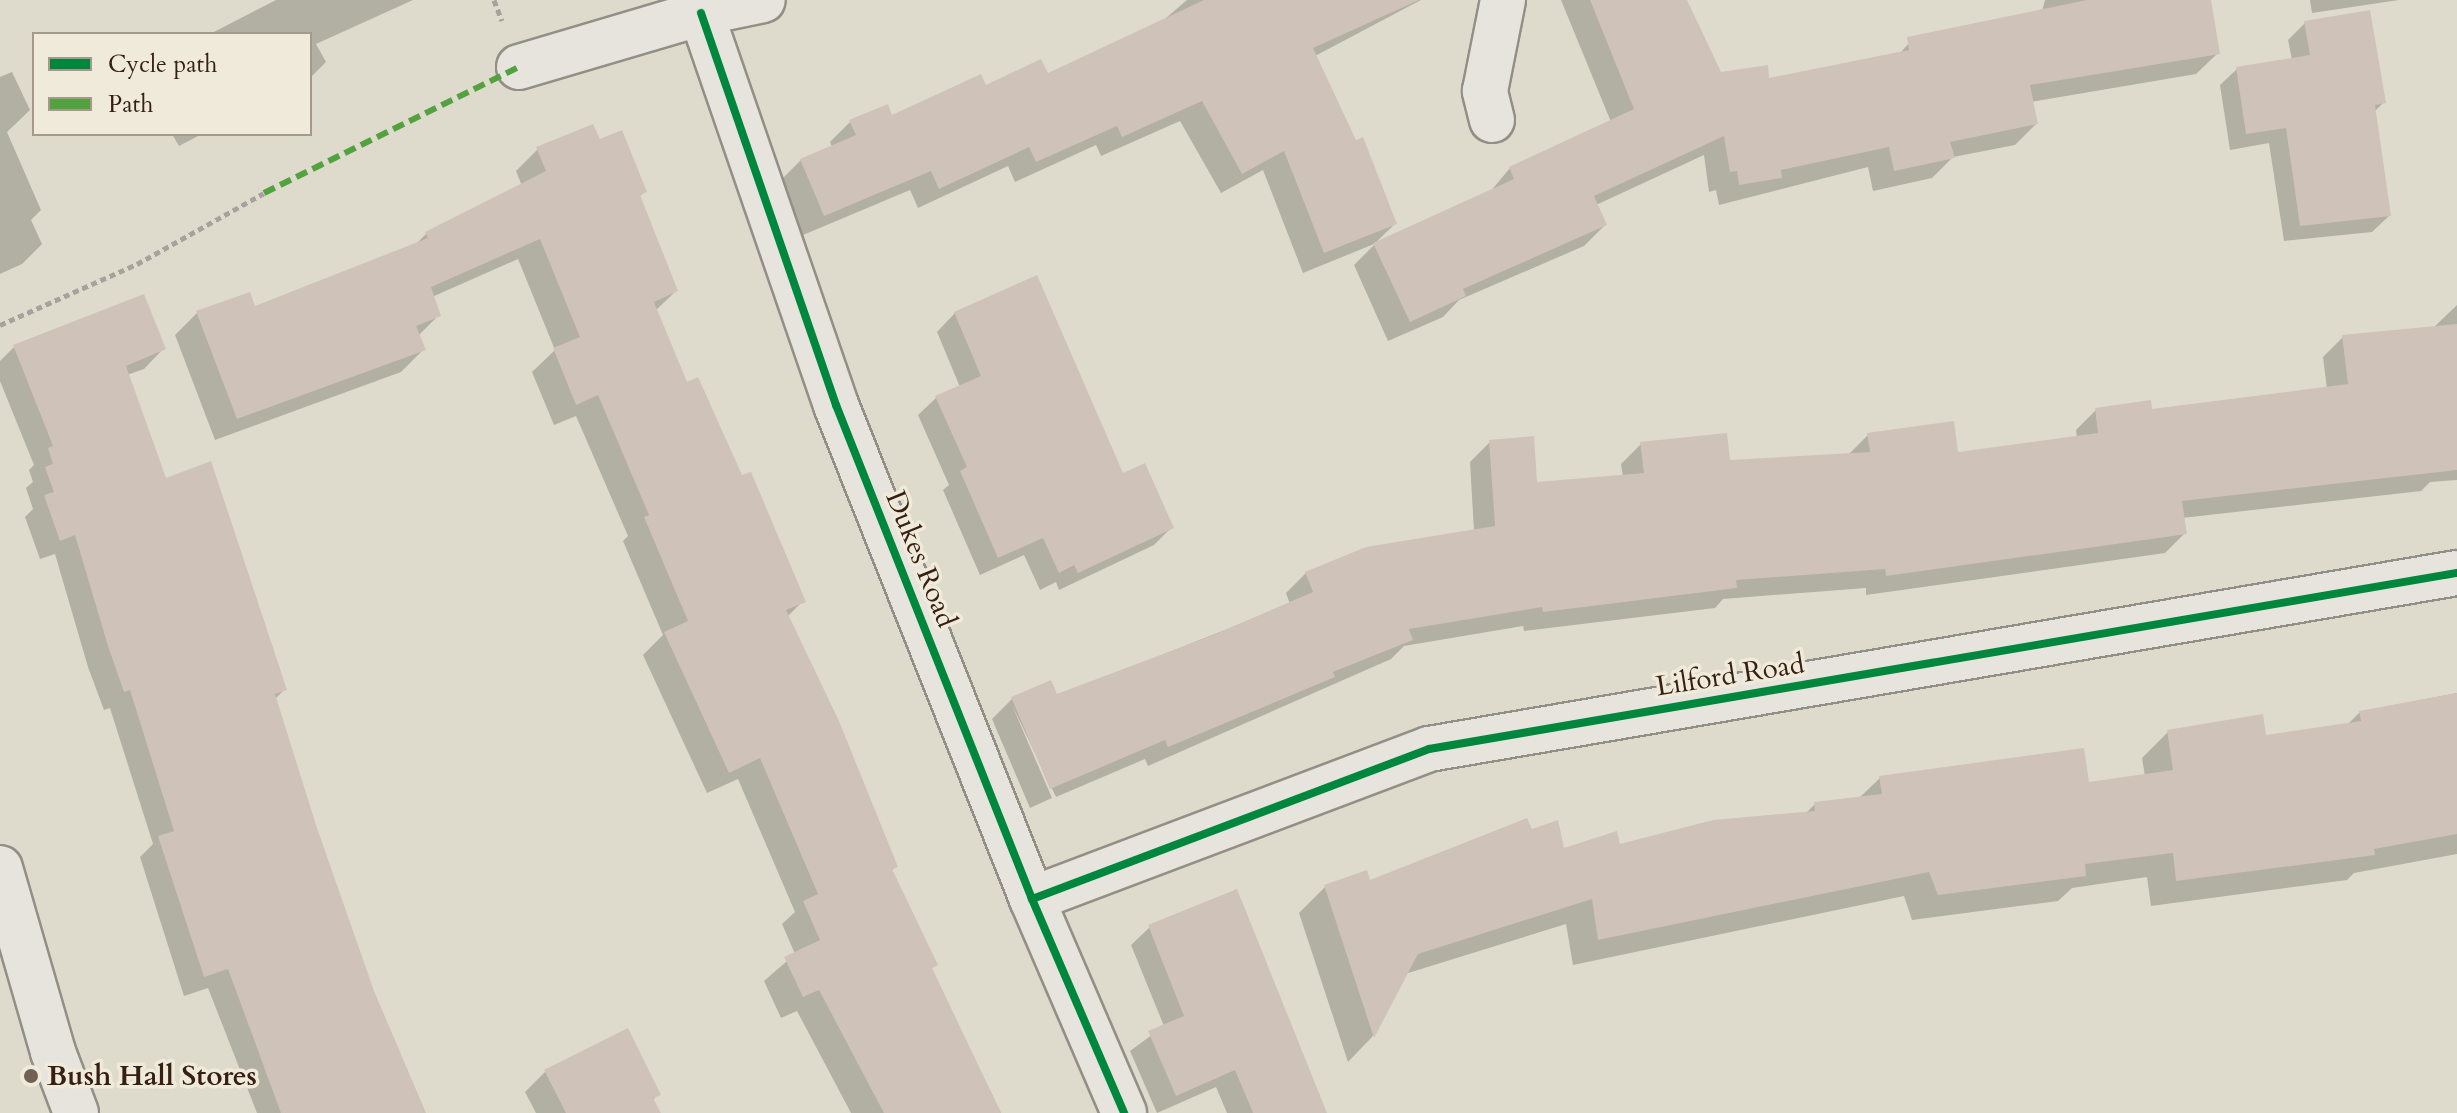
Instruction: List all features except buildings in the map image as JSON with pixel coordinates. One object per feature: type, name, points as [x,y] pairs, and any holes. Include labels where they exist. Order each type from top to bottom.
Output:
[{"type":"street","points":[[519,67],[701,13],[763,0]]},
{"type":"street","points":[[1492,120],[1485,91],[1503,0]]},
{"type":"street","name":"Dukes Road","points":[[701,13],[836,405],[1032,899],[1124,1113]]},
{"type":"street","name":"Lilford Road","points":[[1032,899],[1429,749],[2457,573]]},
{"type":"street","points":[[0,868],[53,1052],[76,1113]]},
{"type":"path","points":[[0,325],[137,264],[264,193]]},
{"type":"marked path","points":[[264,193],[519,67]]},
{"type":"cycle path","points":[[701,13],[836,405],[1032,899],[1124,1113]]},
{"type":"cycle path","points":[[1032,899],[1429,749],[2457,573]]},
{"type":"place","name":"Bush Hall Stores","points":[[31,1076]]}]
